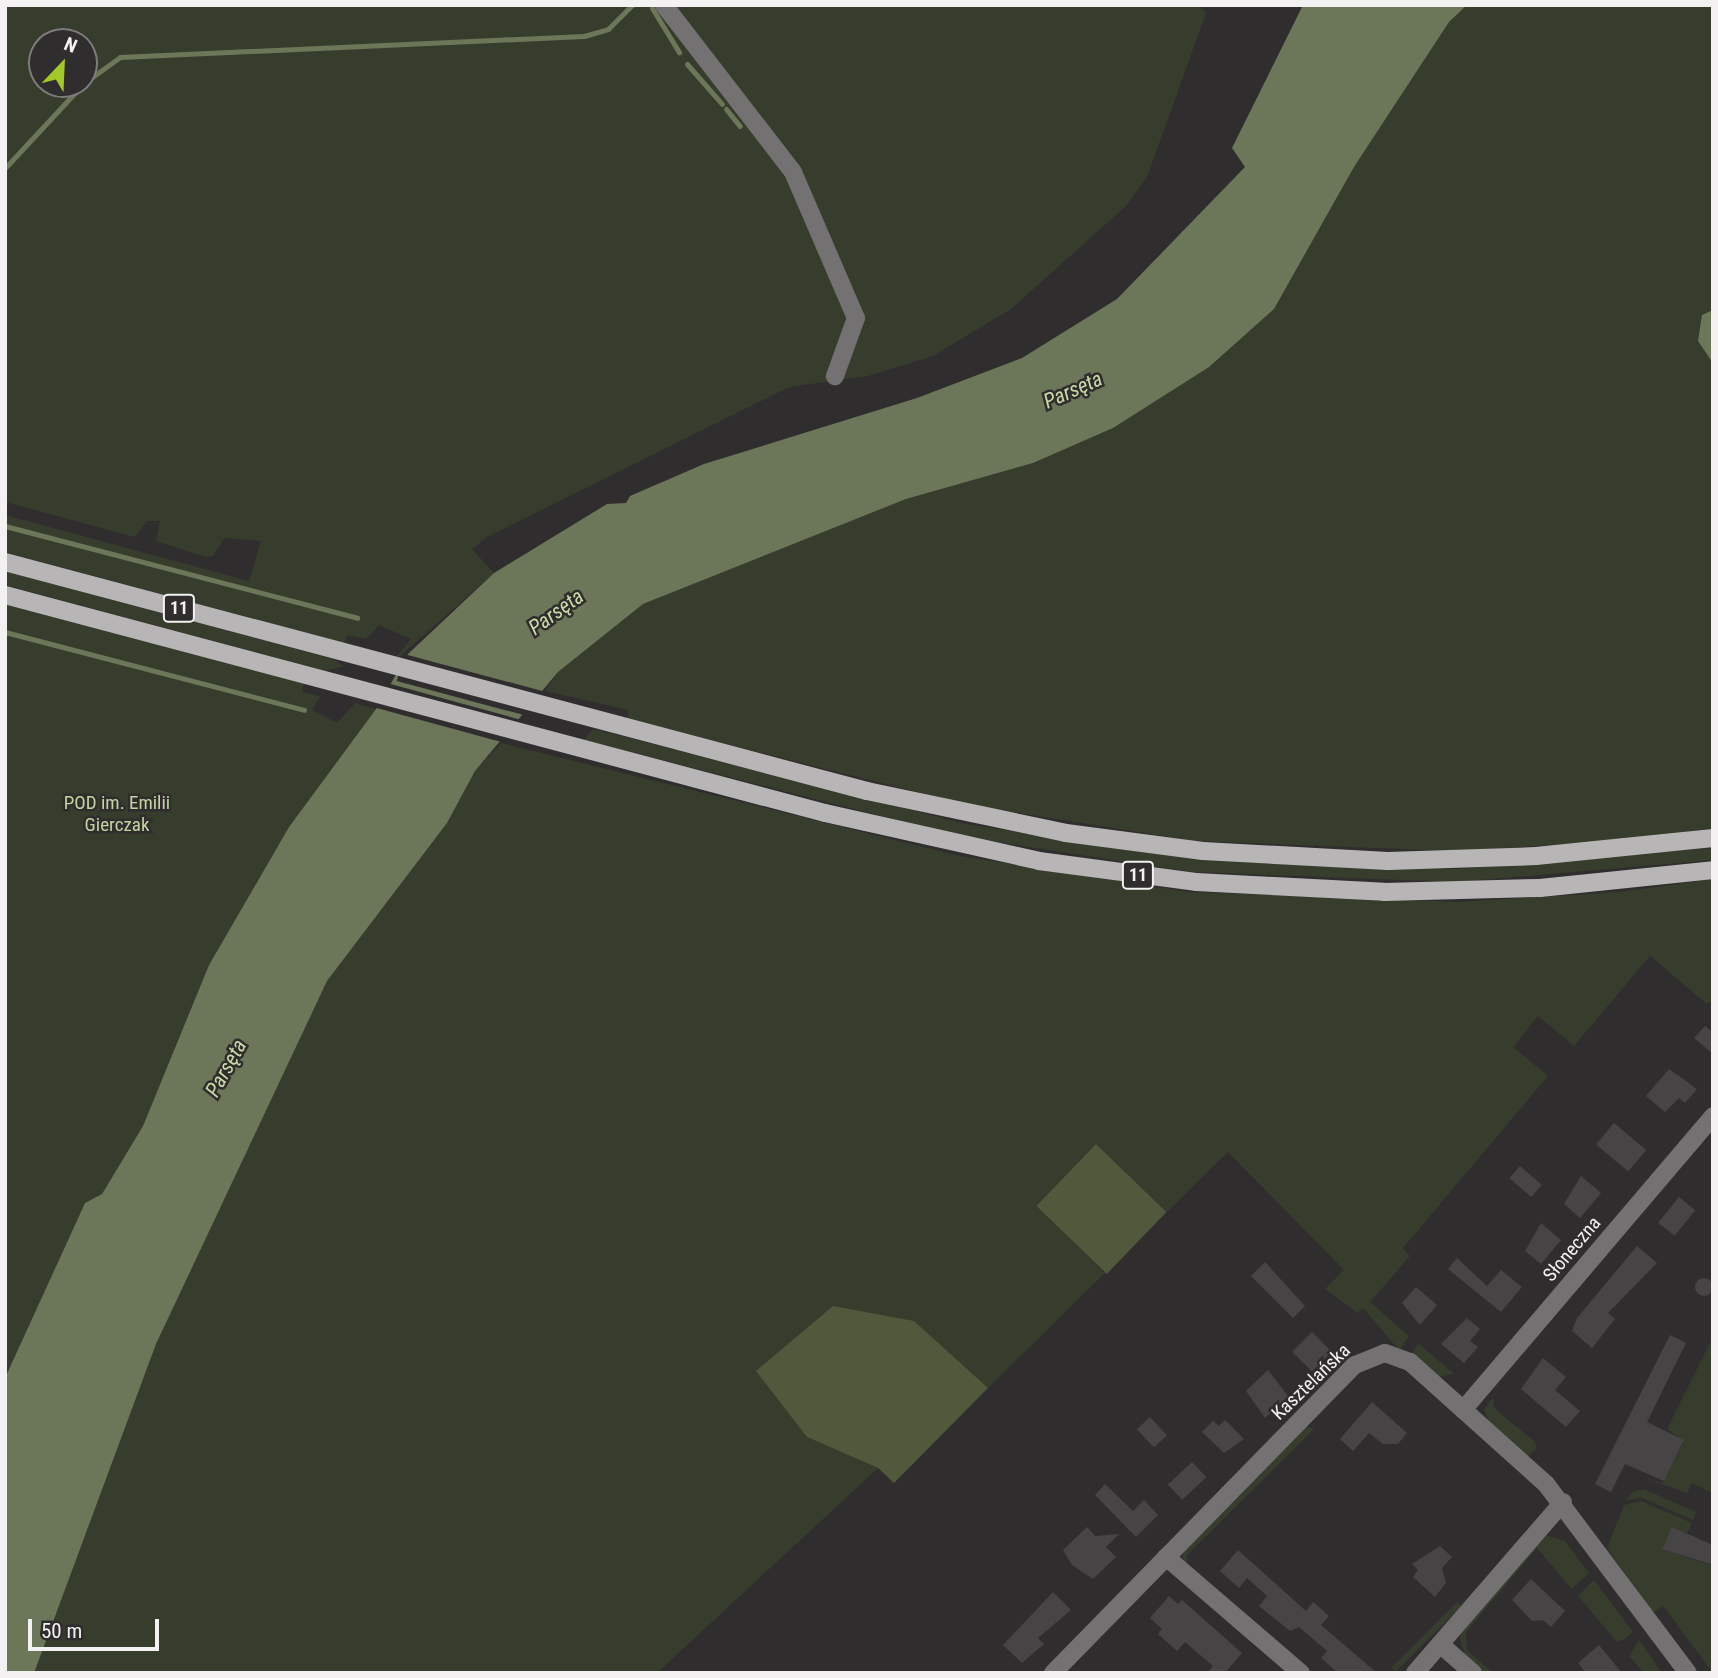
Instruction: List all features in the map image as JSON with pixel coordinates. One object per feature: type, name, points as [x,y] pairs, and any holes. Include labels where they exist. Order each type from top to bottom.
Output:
[{"type":"main road","name":"11","points":[[5,562],[602,721],[961,813],[1203,851],[1445,860],[1593,852],[1713,838]]},
{"type":"main road","name":"11","points":[[5,594],[929,839],[1167,879],[1327,891],[1456,892],[1713,870]]},
{"type":"street","points":[[664,5],[793,172],[856,318],[835,376]]},
{"type":"street","name":"Słoneczna","points":[[1463,1410],[1713,1116]]},
{"type":"street","name":"Kasztelańska","points":[[1053,1673],[1362,1360],[1385,1353],[1402,1357],[1563,1502],[1688,1673]]},
{"type":"street","points":[[1415,1673],[1563,1502]]},
{"type":"street","points":[[1166,1558],[1301,1673]]},
{"type":"street","points":[[1440,1644],[1474,1673]]},
{"type":"green space","points":[[5,5],[1198,5],[1206,13],[1147,177],[1126,206],[1011,309],[933,356],[868,376],[789,387],[487,537],[472,549],[494,573],[390,665],[411,639],[379,625],[366,639],[347,635],[344,643],[5,552],[5,515],[249,581],[261,541],[224,538],[213,556],[206,557],[156,541],[160,521],[147,521],[135,537],[5,502]]},
{"type":"green space","points":[[1467,5],[1713,5],[1713,828],[1615,841],[1456,851],[1194,841],[969,805],[627,719],[628,710],[545,691],[558,672],[643,604],[906,499],[1033,463],[1113,428],[1274,309],[1354,167],[1449,22]]},
{"type":"green space","points":[[5,571],[333,659],[344,666],[325,671],[5,585]]},
{"type":"green space","name":"POD im. Emilii Gierczak","points":[[5,604],[304,683],[302,692],[320,696],[312,710],[337,723],[355,703],[376,709],[289,827],[209,965],[143,1126],[102,1194],[85,1203],[5,1378]]},
{"type":"green space","points":[[593,729],[966,824],[1192,859],[1456,869],[1713,848],[1713,860],[1456,882],[1191,872],[964,837],[584,740]]},
{"type":"green space","points":[[501,743],[960,856],[1189,892],[1457,902],[1620,892],[1713,879],[1713,1002],[1706,1003],[1650,956],[1574,1046],[1538,1016],[1513,1047],[1548,1076],[1403,1248],[1410,1256],[1370,1302],[1409,1336],[1399,1350],[1363,1308],[1358,1313],[1325,1289],[1344,1270],[1228,1152],[1167,1212],[1096,1144],[1036,1205],[1105,1273],[988,1388],[914,1322],[833,1306],[807,1437],[878,1468],[657,1673],[33,1673],[156,1344],[265,1102],[327,981],[447,823],[475,771]]},
{"type":"green space","points":[[1713,1337],[1713,1493],[1692,1483],[1687,1493],[1645,1478],[1663,1483],[1684,1441],[1667,1429]]},
{"type":"green space","points":[[1418,1343],[1454,1374],[1437,1377],[1411,1355]]},
{"type":"green space","points":[[1493,1397],[1494,1408],[1534,1441],[1537,1448],[1526,1458],[1492,1427],[1484,1410]]},
{"type":"green space","points":[[1305,1425],[1314,1429],[1187,1555],[1187,1566],[1182,1560],[1185,1547]]},
{"type":"green space","points":[[1644,1489],[1696,1512],[1693,1520],[1642,1498],[1626,1500],[1632,1492]]},
{"type":"green space","points":[[1641,1501],[1692,1523],[1687,1533],[1672,1527],[1662,1549],[1713,1566],[1713,1673],[1663,1606],[1653,1613],[1607,1548],[1624,1505]]},
{"type":"green space","points":[[1542,1534],[1565,1541],[1589,1573],[1572,1589],[1537,1548],[1466,1632],[1467,1650],[1493,1673],[1485,1673],[1465,1656],[1459,1634]]},
{"type":"green space","points":[[1594,1580],[1633,1632],[1625,1639],[1617,1642],[1578,1596]]},
{"type":"green space","points":[[1457,1602],[1461,1606],[1395,1672],[1391,1668]]},
{"type":"green space","points":[[1639,1640],[1662,1673],[1644,1673],[1629,1656]]},
{"type":"shaded area","points":[[1096,1144],[1166,1212],[1107,1274],[1036,1206]]},
{"type":"shaded area","points":[[833,1306],[914,1321],[988,1388],[894,1483],[878,1468],[807,1437],[756,1371]]},
{"type":"water","name":"Parsęta","points":[[1303,5],[1467,5],[1449,22],[1354,167],[1274,309],[1209,367],[1113,428],[1033,463],[906,499],[643,604],[558,672],[475,771],[447,823],[327,981],[156,1344],[34,1673],[5,1673],[5,1378],[85,1203],[102,1194],[143,1126],[209,965],[289,827],[376,709],[408,654],[494,573],[607,504],[626,503],[630,496],[704,464],[917,398],[1022,358],[1117,299],[1245,167],[1232,148]]},
{"type":"water","points":[[1713,310],[1713,363],[1698,341],[1702,315]]},
{"type":"pier","points":[[404,654],[548,693],[541,720],[397,681]]},
{"type":"pier","points":[[387,683],[525,721],[505,743],[373,707]]},
{"type":"building","points":[[1705,1026],[1713,1032],[1713,1054],[1694,1038]]},
{"type":"building","points":[[1669,1069],[1697,1089],[1685,1103],[1679,1098],[1665,1112],[1646,1096]]},
{"type":"building","points":[[1614,1123],[1646,1150],[1628,1171],[1596,1144]]},
{"type":"building","points":[[1520,1166],[1542,1185],[1531,1197],[1510,1178]]},
{"type":"building","points":[[1581,1176],[1601,1193],[1580,1218],[1564,1204]]},
{"type":"building","points":[[1679,1197],[1695,1210],[1675,1236],[1658,1223]]},
{"type":"building","points":[[1541,1223],[1561,1240],[1541,1264],[1525,1251]]},
{"type":"building","points":[[1637,1246],[1657,1263],[1608,1313],[1615,1319],[1592,1348],[1572,1331],[1577,1318]]},
{"type":"building","points":[[1457,1258],[1487,1286],[1501,1270],[1522,1287],[1501,1312],[1448,1269]]},
{"type":"building","points":[[1265,1262],[1305,1306],[1293,1318],[1251,1276]]},
{"type":"building","points":[[1704,1278],[1710,1281],[1713,1287],[1710,1293],[1704,1296],[1698,1293],[1695,1287],[1698,1281]]},
{"type":"building","points":[[1416,1287],[1437,1305],[1420,1325],[1402,1303]]},
{"type":"building","points":[[1467,1318],[1480,1329],[1470,1341],[1478,1347],[1464,1363],[1441,1344]]},
{"type":"building","points":[[1312,1332],[1332,1352],[1312,1372],[1292,1352]]},
{"type":"building","points":[[1670,1335],[1686,1343],[1647,1422],[1684,1440],[1664,1481],[1625,1464],[1611,1492],[1595,1484]]},
{"type":"building","points":[[1543,1358],[1566,1377],[1555,1390],[1580,1411],[1566,1427],[1521,1389]]},
{"type":"building","points":[[1268,1370],[1288,1396],[1265,1418],[1246,1391]]},
{"type":"building","points":[[1372,1402],[1407,1433],[1398,1444],[1383,1444],[1369,1433],[1353,1451],[1340,1439]]},
{"type":"building","points":[[1150,1417],[1167,1435],[1154,1448],[1137,1429]]},
{"type":"building","points":[[1225,1420],[1244,1439],[1224,1453],[1202,1432],[1213,1421],[1219,1426]]},
{"type":"building","points":[[1192,1462],[1206,1477],[1182,1500],[1168,1485]]},
{"type":"building","points":[[1105,1484],[1133,1511],[1144,1500],[1158,1515],[1136,1537],[1095,1495]]},
{"type":"building","points":[[1087,1527],[1095,1536],[1119,1534],[1106,1547],[1116,1557],[1093,1579],[1072,1565],[1063,1550]]},
{"type":"building","points":[[1672,1527],[1713,1545],[1713,1565],[1662,1549]]},
{"type":"building","points":[[1440,1546],[1452,1557],[1442,1568],[1446,1583],[1435,1597],[1413,1577],[1418,1570],[1412,1564]]},
{"type":"building","points":[[1238,1550],[1306,1611],[1313,1602],[1329,1616],[1321,1625],[1377,1673],[1338,1673],[1321,1658],[1327,1651],[1299,1627],[1290,1631],[1259,1606],[1267,1596],[1247,1578],[1239,1588],[1220,1571]]},
{"type":"building","points":[[1531,1579],[1565,1611],[1551,1627],[1543,1620],[1532,1621],[1512,1600]]},
{"type":"building","points":[[1053,1592],[1071,1610],[1038,1638],[1044,1644],[1022,1663],[1003,1645]]},
{"type":"building","points":[[1169,1596],[1178,1604],[1182,1600],[1242,1653],[1225,1673],[1207,1673],[1213,1666],[1185,1642],[1177,1651],[1158,1634],[1162,1629],[1150,1618]]},
{"type":"building","points":[[1599,1645],[1622,1673],[1586,1673],[1578,1663]]},
{"type":"waterway","points":[[98,73],[120,57],[584,36],[608,29],[632,5]]},
{"type":"waterway","points":[[652,8],[679,52]]},
{"type":"waterway","points":[[687,64],[722,104]]},
{"type":"waterway","points":[[5,168],[70,98]]},
{"type":"waterway","points":[[726,109],[740,126]]},
{"type":"waterway","points":[[5,526],[357,618]]},
{"type":"waterway","points":[[5,632],[304,710]]}]
